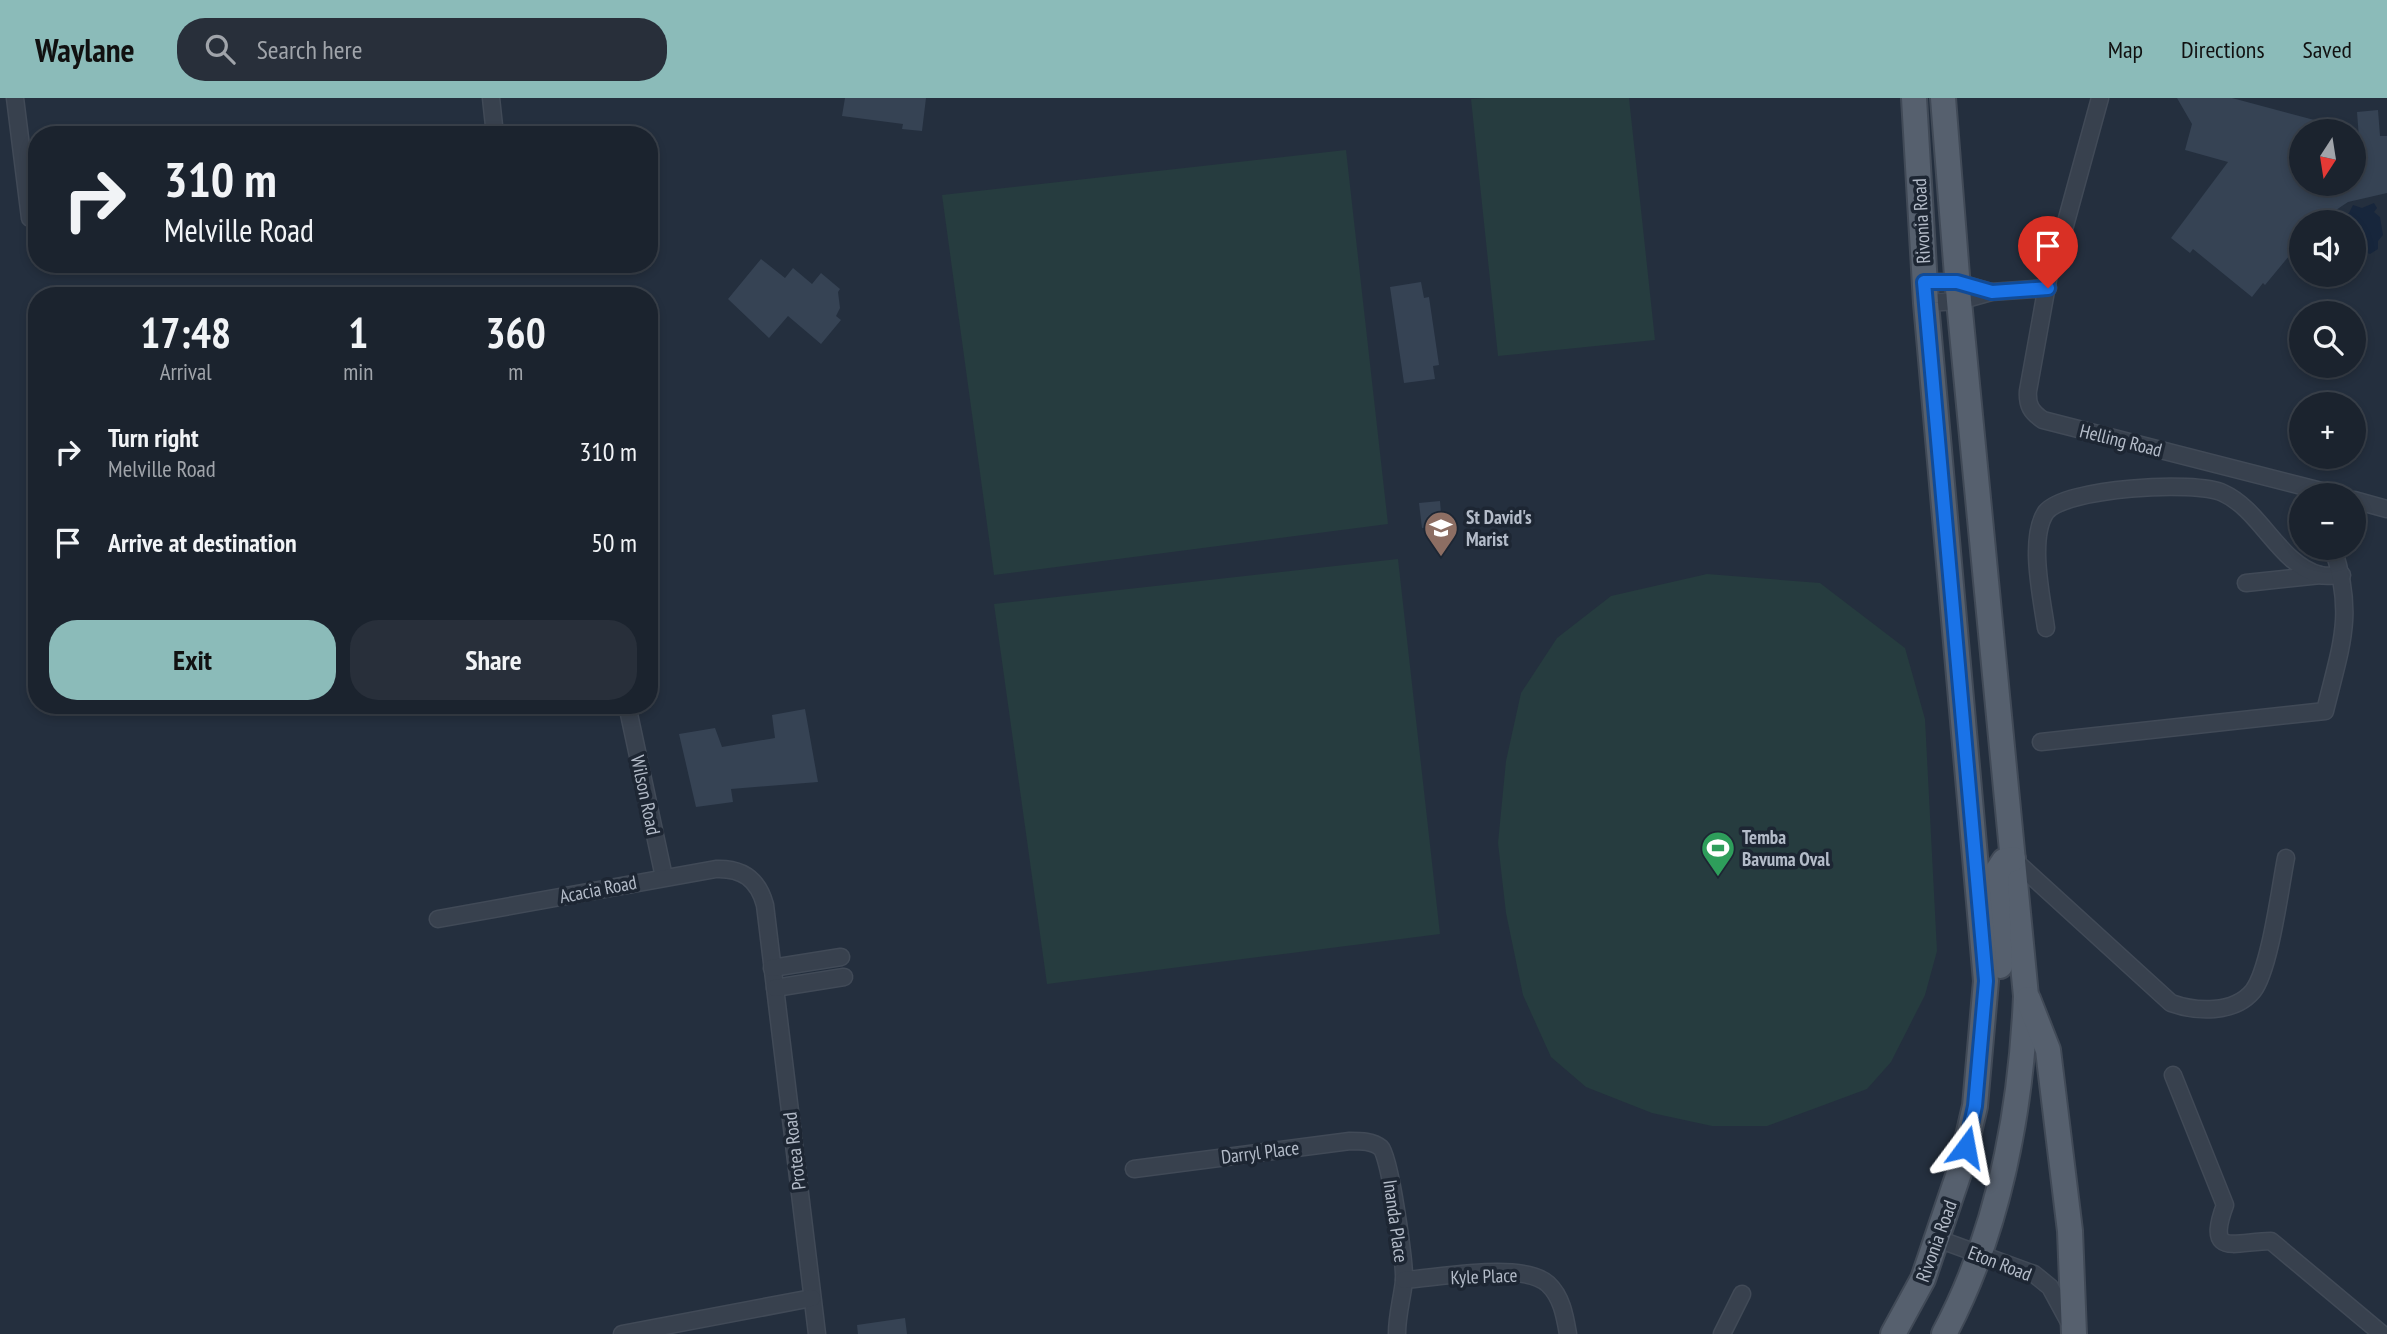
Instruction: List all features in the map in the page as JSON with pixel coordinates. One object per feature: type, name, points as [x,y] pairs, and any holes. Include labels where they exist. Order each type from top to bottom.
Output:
[{"type":"main road","name":"Rivonia Road","points":[[1893,1334],[1923,1279],[1961,1167],[1975,1106],[1986,981],[1925,293],[1914,98]]},
{"type":"main road","name":"Rivonia Road","points":[[1943,98],[1958,291],[2026,996],[2018,1094],[1991,1222],[1962,1300],[1944,1334]]},
{"type":"main road","points":[[1975,1106],[1987,1079],[1998,1032],[2001,983],[1996,873],[2004,861],[2014,859]]},
{"type":"main road","points":[[2026,996],[2048,1050],[2070,1231],[2073,1334]]},
{"type":"street","points":[[15,98],[28,202]]},
{"type":"street","points":[[491,98],[494,126]]},
{"type":"street","points":[[1925,293],[2048,288],[2051,263],[2063,233],[2100,98]]},
{"type":"street","name":"Helling Road","points":[[2048,288],[2028,391],[2028,403],[2033,414],[2043,420],[2289,486]]},
{"type":"street","points":[[2046,628],[2038,568],[2039,532],[2046,513],[2059,501],[2133,488],[2205,487],[2224,493],[2238,503],[2298,563],[2321,575]]},
{"type":"street","points":[[2366,503],[2387,509]]},
{"type":"street","points":[[2041,742],[2325,711],[2343,637],[2346,607],[2337,560]]},
{"type":"street","points":[[2246,583],[2342,575]]},
{"type":"street","name":"Wilson Road","points":[[629,714],[664,877]]},
{"type":"street","points":[[2014,859],[2171,1003],[2188,1009],[2204,1010],[2240,1001],[2253,990],[2263,970],[2286,858]]},
{"type":"street","name":"Acacia Road","points":[[438,919],[664,877],[732,868],[755,882]]},
{"type":"street","name":"Protea Road","points":[[755,882],[765,905],[817,1334]]},
{"type":"street","points":[[772,968],[841,957]]},
{"type":"street","points":[[775,988],[844,978]]},
{"type":"street","points":[[2173,1075],[2225,1205],[2218,1223],[2218,1236],[2224,1244],[2234,1246],[2271,1241],[2382,1334]]},
{"type":"street","name":"Darryl Place","points":[[1134,1169],[1350,1141],[1367,1141],[1384,1150]]},
{"type":"street","name":"Inanda Place","points":[[1384,1150],[1391,1175],[1404,1280],[1397,1314],[1397,1334]]},
{"type":"street","name":"Eton Road","points":[[1938,1239],[2034,1274],[2050,1287],[2073,1334]]},
{"type":"street","name":"Kyle Place","points":[[1404,1280],[1513,1272],[1533,1275],[1547,1284],[1558,1296],[1568,1334]]},
{"type":"street","points":[[1722,1334],[1742,1294]]},
{"type":"street","points":[[622,1334],[652,1331],[812,1298]]},
{"type":"green space","points":[[1629,98],[1655,340],[1498,356],[1471,99]]},
{"type":"green space","points":[[1346,150],[1388,524],[994,575],[942,195]]},
{"type":"green space","points":[[1398,559],[1440,934],[1047,984],[994,604]]},
{"type":"green space","name":"Temba Bavuma Oval","points":[[1707,574],[1820,583],[1905,648],[1925,719],[1937,951],[1925,995],[1891,1062],[1867,1089],[1767,1126],[1712,1126],[1652,1113],[1586,1087],[1551,1057],[1523,995],[1506,913],[1498,843],[1506,761],[1521,693],[1557,638],[1611,596]]},
{"type":"water","points":[[2374,203],[2377,208],[2374,212],[2380,217],[2383,235],[2378,241],[2378,249],[2370,254],[2366,252],[2366,210],[2350,210],[2353,205],[2362,208]]},
{"type":"building","points":[[845,98],[926,98],[922,131],[902,129],[903,124],[842,116]]},
{"type":"building","points":[[2177,98],[2232,98],[2311,119],[2289,119],[2289,196],[2366,196],[2366,119],[2358,119],[2357,112],[2378,110],[2380,136],[2387,136],[2387,193],[2348,202],[2336,210],[2289,210],[2289,256],[2252,297],[2193,249],[2190,253],[2171,238],[2228,162],[2185,150],[2192,124]]},
{"type":"building","points":[[761,259],[785,278],[793,268],[812,284],[821,273],[840,289],[840,308],[836,316],[841,320],[821,344],[788,316],[769,338],[728,299]]},
{"type":"building","points":[[1421,282],[1424,298],[1429,297],[1439,365],[1433,366],[1435,379],[1404,383],[1390,287]]},
{"type":"building","points":[[1440,501],[1442,526],[1422,528],[1419,503]]},
{"type":"building","points":[[805,709],[818,782],[731,789],[733,802],[696,807],[679,734],[715,728],[722,747],[775,738],[772,715]]},
{"type":"building","points":[[905,1318],[907,1334],[858,1334],[857,1325]]},
{"type":"place","name":"St David's Marist","points":[[1441,558]]},
{"type":"place","name":"Temba Bavuma Oval","points":[[1718,878]]},
{"type":"route","points":[[1966,1147],[1975,1106],[1986,981],[1924,282],[1957,282],[1992,292],[2048,288]]}]
